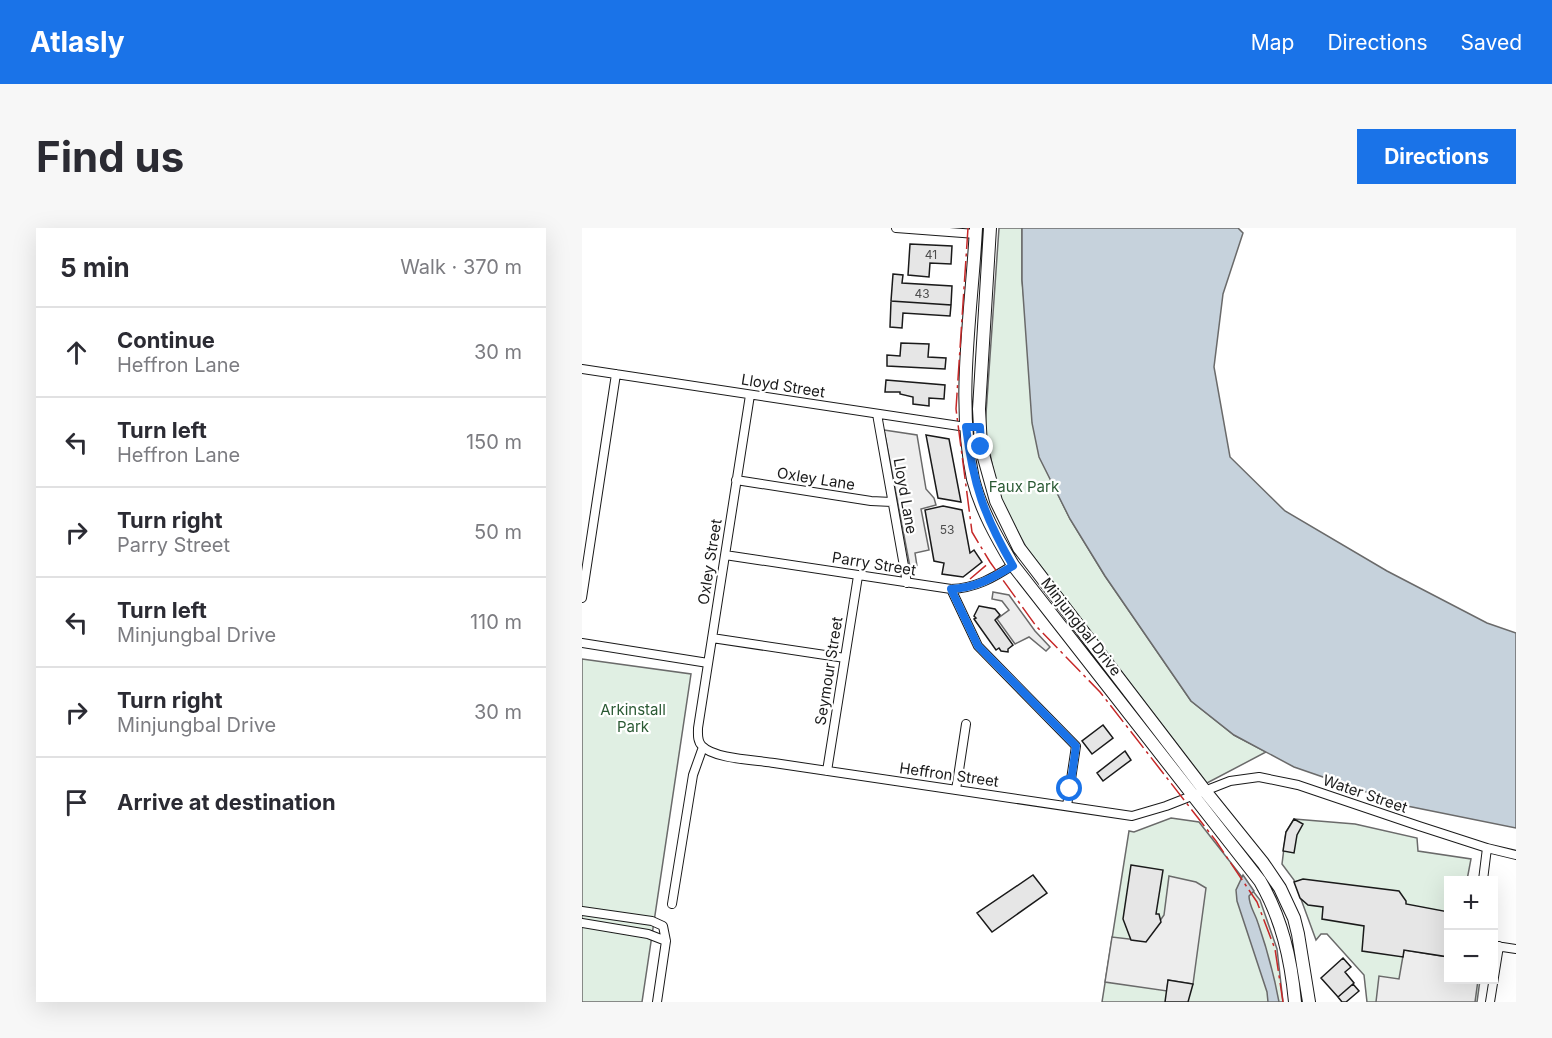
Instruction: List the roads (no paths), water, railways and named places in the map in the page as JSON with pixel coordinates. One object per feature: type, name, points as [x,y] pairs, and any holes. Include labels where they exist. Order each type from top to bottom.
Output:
[{"type":"main road","name":"Minjungbal Drive","points":[[990,228],[980,387],[980,427],[985,464],[996,501],[1019,548],[1199,793],[1267,893],[1280,922],[1287,947],[1295,1002]]},
{"type":"main road","name":"Minjungbal Drive","points":[[976,231],[966,389],[966,427],[974,481],[985,513],[1013,566],[1199,793],[1263,863],[1280,888],[1294,918],[1309,1002]]},
{"type":"street","points":[[896,228],[976,231]]},
{"type":"street","name":"Lloyd Street","points":[[582,369],[966,427],[980,427]]},
{"type":"street","points":[[582,598],[616,375]]},
{"type":"street","name":"Oxley Street","points":[[703,747],[698,733],[750,395]]},
{"type":"street","name":"Lloyd Lane","points":[[877,414],[907,583]]},
{"type":"street","name":"Oxley Lane","points":[[736,480],[871,501],[892,502]]},
{"type":"street","name":"Parry Street","points":[[725,555],[951,589],[983,584],[1013,566]]},
{"type":"street","name":"Seymour Street","points":[[827,771],[858,576]]},
{"type":"street","points":[[951,589],[978,646],[1076,746],[1067,806]]},
{"type":"street","points":[[712,638],[845,658]]},
{"type":"street","points":[[582,643],[708,663]]},
{"type":"street","points":[[956,790],[966,724]]},
{"type":"street","points":[[672,904],[693,775],[703,747]]},
{"type":"street","name":"Heffron Street","points":[[703,747],[720,755],[1137,816],[1199,793]]},
{"type":"street","name":"Water Street","points":[[1199,793],[1245,777],[1274,779],[1487,848],[1516,855]]},
{"type":"street","points":[[1484,876],[1487,848]]},
{"type":"street","points":[[582,911],[655,922],[664,929],[666,941],[657,1002]]},
{"type":"street","points":[[582,923],[648,934],[666,941]]},
{"type":"street","points":[[1498,946],[1516,949]]},
{"type":"street","points":[[1490,1002],[1492,984]]},
{"type":"park label","name":"Faux Park","points":[[1024,487]]},
{"type":"park label","name":"Arkinstall Park","points":[[633,718]]}]
